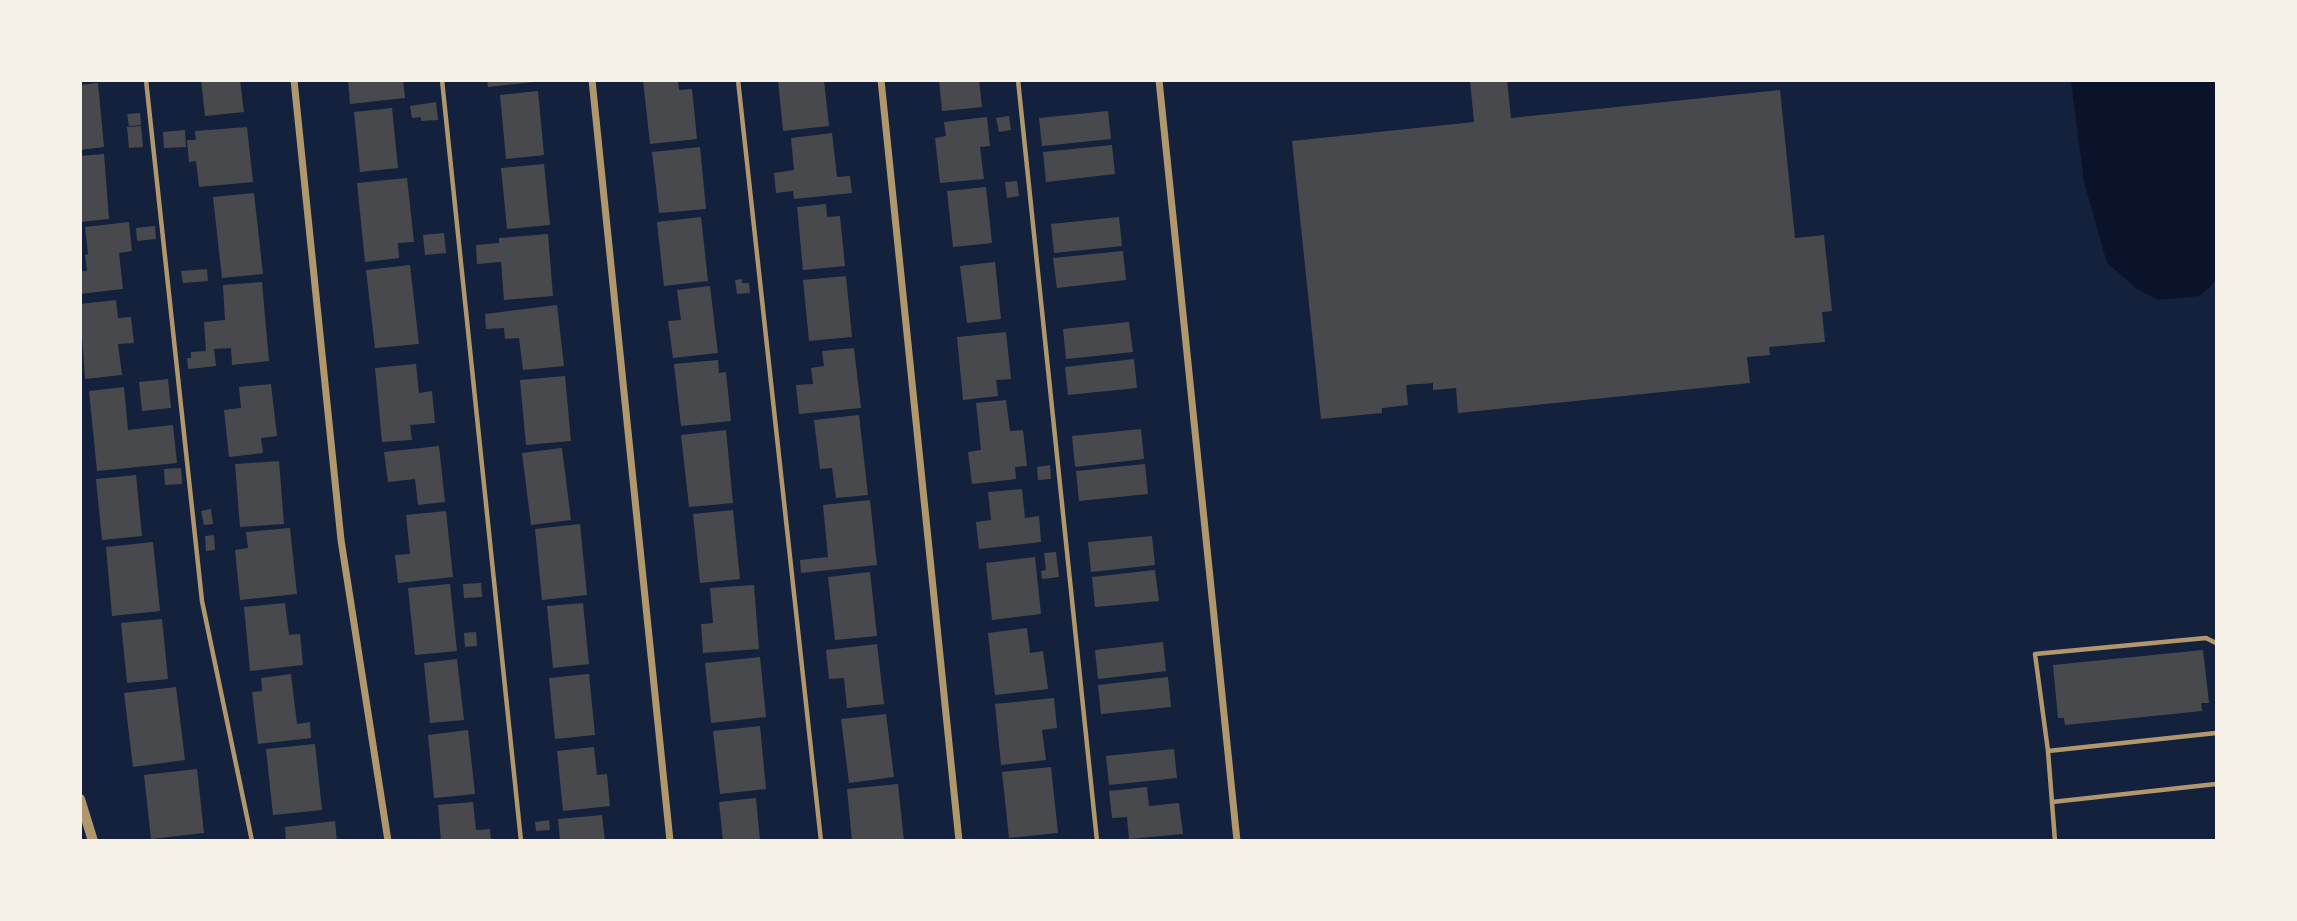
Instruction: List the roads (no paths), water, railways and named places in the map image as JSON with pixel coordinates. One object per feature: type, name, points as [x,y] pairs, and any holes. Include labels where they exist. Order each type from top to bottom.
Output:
[{"type":"street","points":[[294,80],[341,540],[388,841]]},
{"type":"street","points":[[592,80],[670,841]]},
{"type":"street","points":[[881,80],[959,841]]},
{"type":"street","points":[[1159,80],[1237,841]]},
{"type":"street","points":[[80,799],[93,841]]},
{"type":"lane","points":[[146,80],[202,601],[252,841]]},
{"type":"lane","points":[[442,80],[521,841]]},
{"type":"lane","points":[[738,80],[821,841]]},
{"type":"lane","points":[[1018,80],[1097,841]]},
{"type":"lane","points":[[2055,841],[2048,751],[2035,654],[2206,638],[2217,643]]},
{"type":"lane","points":[[2048,751],[2217,733]]},
{"type":"lane","points":[[2052,802],[2217,784]]},
{"type":"water","points":[[2071,81],[2216,81],[2216,281],[2200,296],[2158,300],[2137,289],[2107,263],[2084,182]]}]
